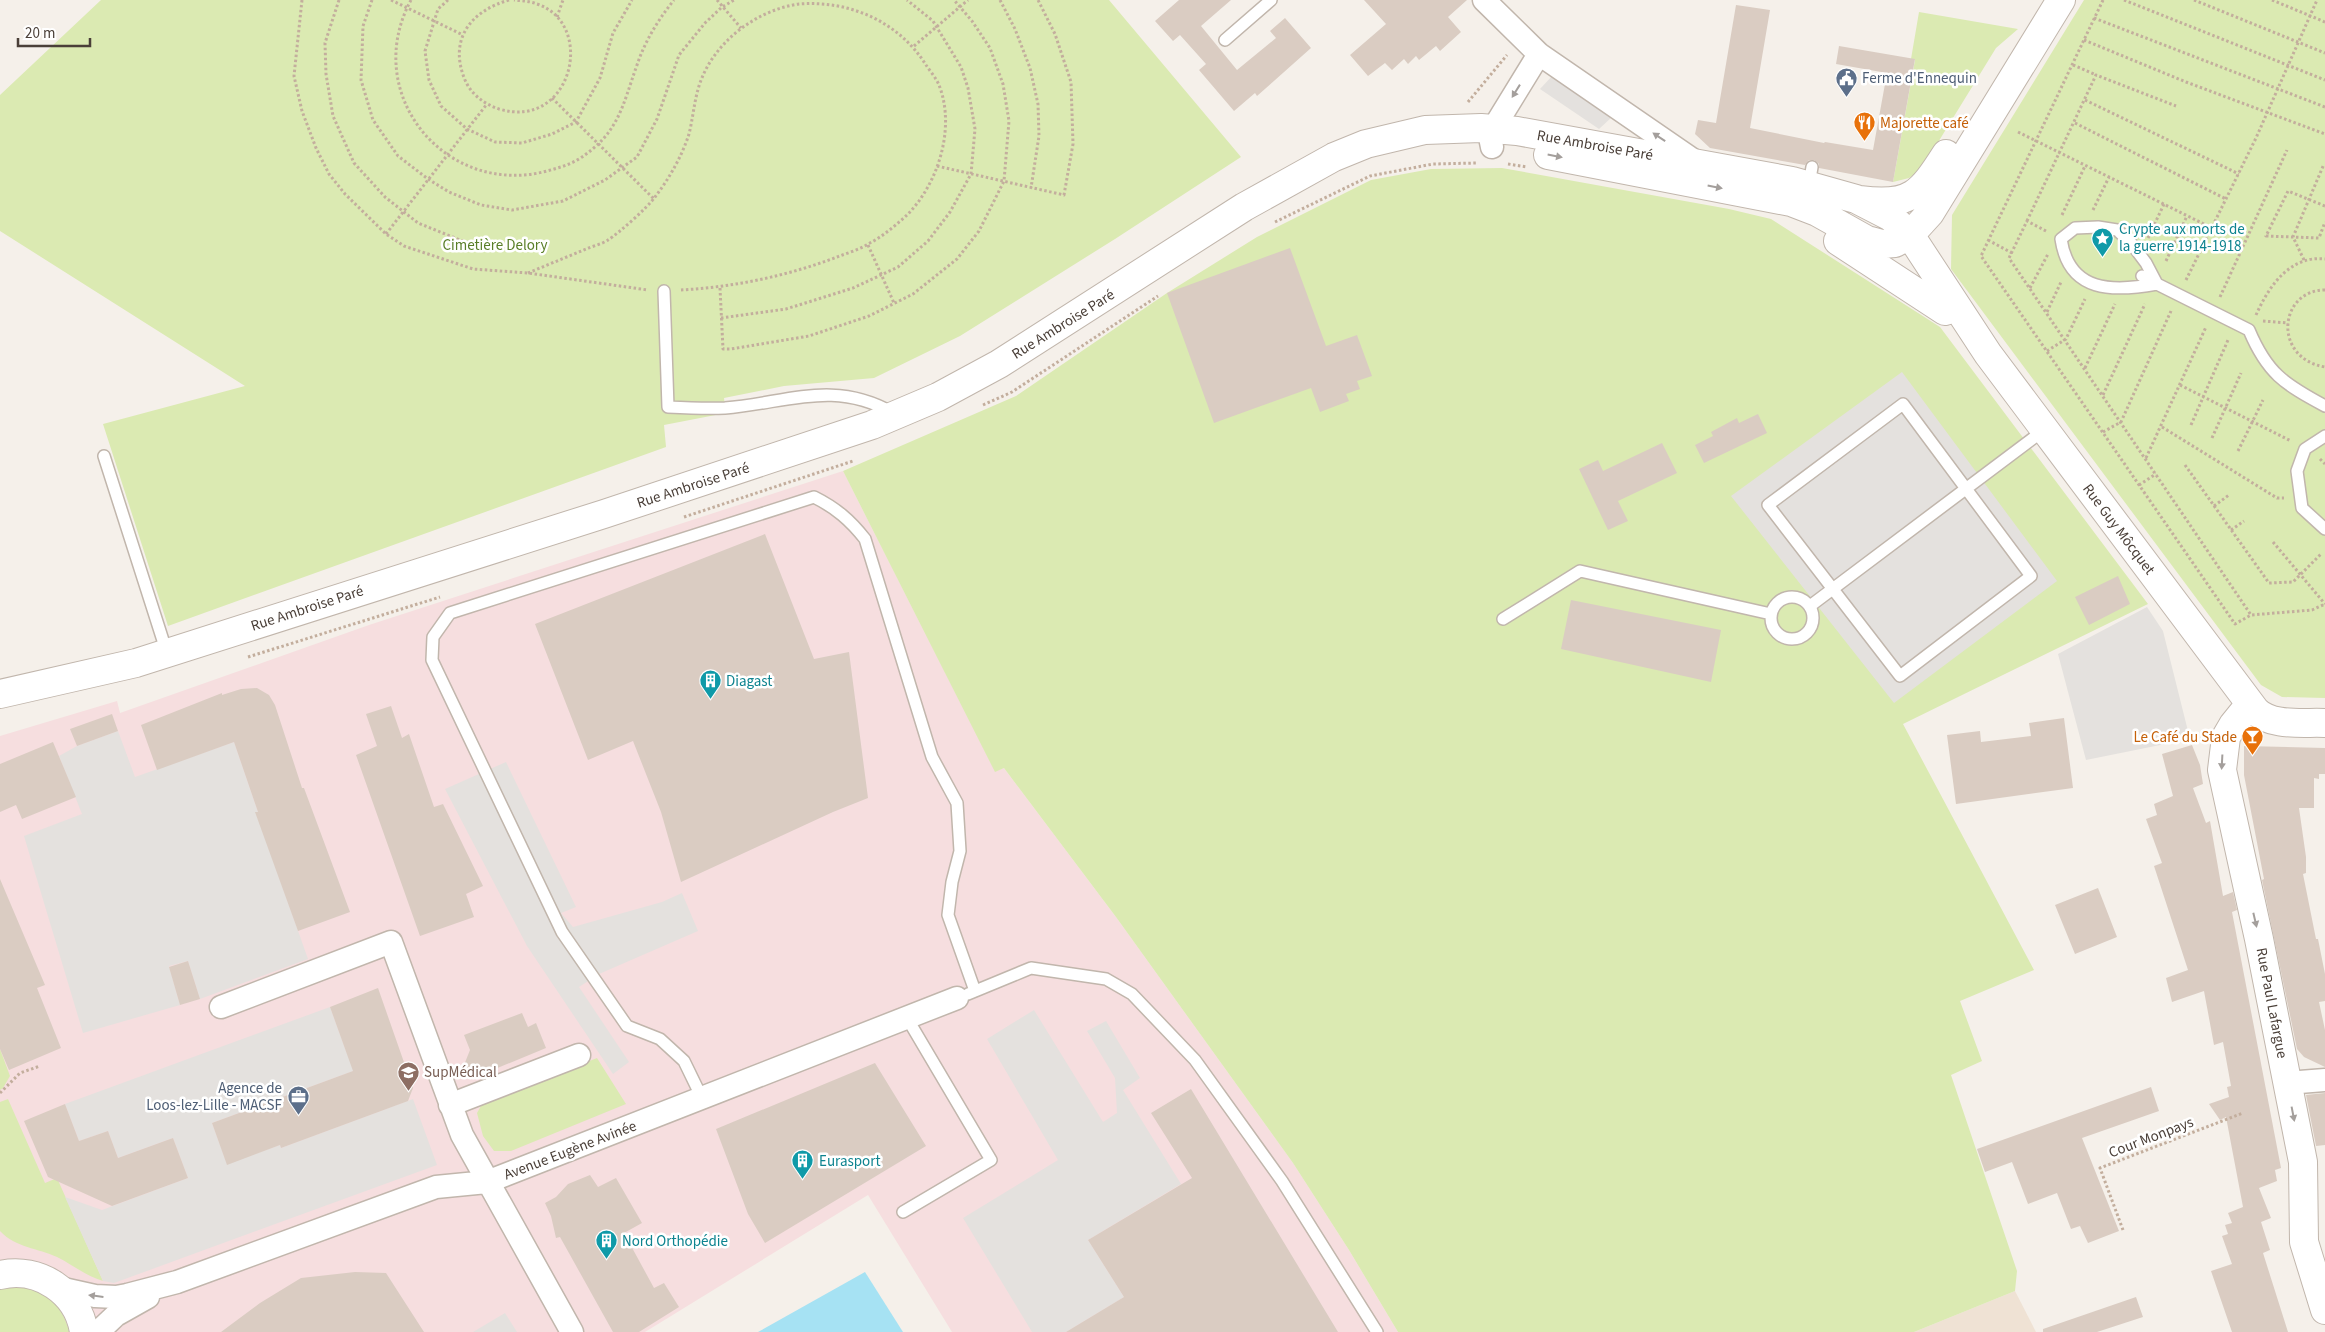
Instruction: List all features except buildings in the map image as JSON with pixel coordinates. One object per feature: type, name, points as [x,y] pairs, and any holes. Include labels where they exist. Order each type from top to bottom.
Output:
[{"type":"street","points":[[1484,0],[1521,39],[1539,54],[1699,164]]},
{"type":"street","points":[[1910,235],[1915,220],[2035,35],[2061,0]]},
{"type":"street","name":"Rue Ambroise Paré","points":[[1856,199],[1887,202],[1912,197],[1929,180],[2004,60],[2035,35]]},
{"type":"street","points":[[1492,138],[1539,54]]},
{"type":"street","name":"Rue Ambroise Paré","points":[[0,694],[82,677],[167,653],[849,434],[897,415],[938,397],[999,364],[1266,194],[1334,157],[1366,144],[1416,132],[1452,128],[1546,154],[1801,206],[1874,243],[1890,244],[1910,235],[1891,217],[1810,176],[1699,164],[1517,131],[1492,138]]},
{"type":"street","name":"Rue Ambroise Paré","points":[[1749,194],[1785,206],[1945,311]]},
{"type":"street","name":"Rue Guy Môcquet","points":[[1910,235],[1916,265],[1945,311],[1988,354]]},
{"type":"street","name":"Rue Guy Môcquet","points":[[1910,235],[1988,354],[2250,704],[2258,713],[2269,719],[2325,723]]},
{"type":"street","name":"Rue Paul Lafargue","points":[[2250,704],[2226,737],[2222,770],[2259,939],[2304,1171],[2304,1242],[2325,1310]]},
{"type":"street","points":[[220,1007],[391,942],[462,1135],[572,1332]]},
{"type":"street","name":"Avenue Eugène Avinée","points":[[59,1288],[90,1296],[116,1297],[177,1282],[436,1187],[487,1182],[966,994]]},
{"type":"street","points":[[450,1105],[580,1055]]},
{"type":"street","points":[[2287,1083],[2325,1080]]},
{"type":"street","points":[[0,1254],[11,1274],[41,1278],[59,1288],[78,1311],[84,1332]]},
{"type":"street","name":"Avenue Eugène Avinée","points":[[98,1332],[116,1315],[177,1282]]},
{"type":"lane","points":[[1225,40],[1270,0]]},
{"type":"lane","points":[[2145,278],[2114,289],[2092,285],[2075,272],[2063,254],[2061,239],[2075,228],[2090,227],[2116,230],[2135,248],[2145,278],[2249,330],[2259,353],[2274,374],[2299,392],[2325,406]]},
{"type":"lane","points":[[664,291],[668,407],[725,408],[802,395],[843,396],[876,403],[897,415]]},
{"type":"lane","points":[[1903,404],[2032,576],[1900,676],[1833,589],[1768,505],[1903,404]]},
{"type":"lane","points":[[1810,606],[2044,430]]},
{"type":"lane","points":[[2325,436],[2305,448],[2296,471],[2302,508],[2325,529]]},
{"type":"lane","points":[[104,456],[167,653]]},
{"type":"lane","points":[[702,1098],[684,1061],[660,1039],[627,1026],[562,932],[432,660],[432,637],[450,613],[814,497],[835,507],[853,524],[865,539],[932,757],[958,803],[960,851],[952,882],[948,916],[966,994],[1031,968],[1106,978],[1132,994],[1195,1060],[1282,1181],[1377,1332]]},
{"type":"lane","points":[[1503,619],[1580,571],[1771,614]]},
{"type":"lane","points":[[1790,596],[1803,599],[1810,606],[1813,623],[1805,635],[1791,639],[1778,634],[1771,621],[1771,614],[1778,602],[1790,596]]},
{"type":"lane","points":[[903,1212],[991,1160],[907,1018]]},
{"type":"path","points":[[302,0],[294,76],[302,111],[316,148],[329,174],[386,234],[404,246],[473,269],[664,291],[720,288],[807,268],[868,245],[890,230],[909,213],[928,188],[938,166],[945,131],[944,110],[939,85],[914,46],[872,14],[830,2],[797,4],[764,15],[741,28],[722,46],[709,65],[699,85],[688,134],[679,157],[654,199],[608,240],[528,274]]},
{"type":"path","points":[[339,0],[326,43],[326,74],[333,116],[354,163],[385,197],[418,223],[470,244]]},
{"type":"path","points":[[372,0],[363,26],[361,80],[373,120],[398,156],[428,179],[449,192],[481,206],[512,210],[563,201],[605,180],[621,166],[637,157],[657,119],[679,55],[705,22],[722,6],[734,0]]},
{"type":"path","points":[[391,0],[463,35]]},
{"type":"path","points":[[411,0],[398,30],[395,60],[402,98],[414,121],[448,154],[462,164],[496,175],[529,176],[561,167],[578,159],[610,133],[625,104],[637,64],[652,31],[674,0]]},
{"type":"path","points":[[448,0],[438,9],[425,51],[429,80],[441,106],[467,129],[495,142],[522,143],[552,134],[576,122],[600,78],[613,33],[632,0]]},
{"type":"path","points":[[510,0],[494,4],[476,15],[463,35],[458,47],[458,59],[464,77],[476,95],[487,104],[505,110],[530,112],[543,106],[563,84],[570,59],[571,43],[566,30],[557,17],[537,4],[514,0]]},
{"type":"path","points":[[557,17],[563,0]]},
{"type":"path","points":[[717,0],[741,28]]},
{"type":"path","points":[[721,318],[786,309],[853,288],[898,267],[928,241],[950,212],[971,174],[974,129],[968,88],[961,67],[933,21],[907,0]]},
{"type":"path","points":[[720,288],[722,349],[731,349],[809,336],[869,316],[913,294],[957,259],[979,231],[1004,181],[1009,121],[1003,84],[990,48],[954,0]]},
{"type":"path","points":[[914,46],[968,0]]},
{"type":"path","points":[[1000,0],[1015,28],[1030,68],[1038,104],[1039,136],[1031,188]]},
{"type":"path","points":[[938,166],[1064,195],[1073,144],[1071,82],[1055,34],[1038,0]]},
{"type":"path","points":[[2103,0],[1981,256],[2235,624],[2251,615],[2312,610],[2325,604],[2273,542]]},
{"type":"path","points":[[2124,0],[2325,80]]},
{"type":"path","points":[[2194,0],[2325,53]]},
{"type":"path","points":[[2272,0],[2325,22]]},
{"type":"path","points":[[2103,432],[2121,422],[2179,294],[2268,112],[2317,0]]},
{"type":"path","points":[[2094,18],[2325,107]]},
{"type":"path","points":[[1466,104],[1521,39]]},
{"type":"path","points":[[2084,40],[2325,134]]},
{"type":"path","points":[[2072,65],[2176,106]]},
{"type":"path","points":[[2096,75],[2061,153],[2009,258],[2066,339],[2251,615]]},
{"type":"path","points":[[552,98],[654,199]]},
{"type":"path","points":[[2085,100],[2239,174]]},
{"type":"path","points":[[386,234],[487,104]]},
{"type":"path","points":[[2074,123],[2226,199]]},
{"type":"path","points":[[2018,132],[2212,228]]},
{"type":"path","points":[[2146,458],[2162,427],[2287,150]]},
{"type":"path","points":[[2304,260],[2293,237],[2324,164]]},
{"type":"path","points":[[2075,228],[2062,215],[2085,166]]},
{"type":"path","points":[[2090,227],[2090,216],[2109,177]]},
{"type":"path","points":[[2325,206],[2288,191],[2266,236],[2319,238],[2325,222]]},
{"type":"path","points":[[2135,248],[2146,242],[2164,204]]},
{"type":"path","points":[[2103,395],[2146,301],[2145,278],[2165,263],[2187,216]]},
{"type":"path","points":[[2028,221],[2061,239]]},
{"type":"path","points":[[1988,240],[2012,253]]},
{"type":"path","points":[[868,245],[894,303]]},
{"type":"path","points":[[2030,288],[2046,254],[2063,254]]},
{"type":"path","points":[[2288,323],[2254,320],[2270,288],[2289,267],[2311,258],[2325,259]]},
{"type":"path","points":[[2047,312],[2064,276],[2075,272]]},
{"type":"path","points":[[2047,351],[2066,339],[2092,285]]},
{"type":"path","points":[[2085,368],[2116,302],[2114,289]]},
{"type":"path","points":[[2325,290],[2309,294],[2299,301],[2291,311],[2288,323],[2288,336],[2293,348],[2301,358],[2312,365],[2325,367]]},
{"type":"path","points":[[2190,425],[2228,340]]},
{"type":"path","points":[[2212,438],[2241,373]]},
{"type":"path","points":[[2180,385],[2305,448]]},
{"type":"path","points":[[2238,451],[2263,400]]},
{"type":"path","points":[[2162,427],[2277,498],[2300,498]]},
{"type":"path","points":[[2185,465],[2269,583],[2293,582],[2321,554]]},
{"type":"path","points":[[2139,485],[2156,474]]},
{"type":"path","points":[[2214,506],[2229,495]]},
{"type":"path","points":[[2231,530],[2244,520]]},
{"type":"path","points":[[0,1093],[20,1073],[40,1066]]},
{"type":"path","name":"Cour Monpays","points":[[2123,1230],[2100,1168],[2243,1113]]},
{"type":"shaded area","points":[[1553,75],[1612,117],[1599,129],[1540,89]]},
{"type":"shaded area","points":[[1902,372],[2057,581],[1894,703],[1731,496]]},
{"type":"shaded area","points":[[843,471],[995,771],[1004,768],[1116,917],[1293,1163],[1349,1250],[1398,1332],[952,1332],[868,1195],[645,1332],[0,1332],[0,736],[117,701],[120,713],[369,625]]},
{"type":"shaded area","points":[[2147,607],[2163,631],[2190,739],[2086,760],[2058,654]]},
{"type":"shaded area","points":[[118,731],[135,777],[234,742],[258,812],[256,812],[308,959],[200,999],[188,961],[169,966],[180,1005],[83,1033],[24,836],[82,814],[59,756],[77,746]]},
{"type":"shaded area","points":[[506,762],[576,907],[561,913],[573,927],[662,902],[682,893],[698,931],[599,974],[579,987],[629,1062],[613,1074],[527,946],[445,789]]},
{"type":"shaded area","points":[[330,1007],[346,1051],[356,1070],[212,1123],[227,1164],[280,1145],[281,1148],[413,1099],[437,1165],[114,1283],[103,1281],[65,1197],[102,1210],[188,1178],[173,1138],[118,1158],[108,1131],[79,1141],[65,1104]]},
{"type":"shaded area","points":[[1034,1010],[1103,1122],[1117,1113],[1115,1078],[1087,1031],[1106,1021],[1140,1078],[1123,1090],[1181,1184],[1088,1240],[1124,1297],[1066,1332],[1032,1332],[963,1218],[1058,1160],[987,1039]]},
{"type":"shaded area","points":[[2015,1291],[2036,1332],[1914,1332]]},
{"type":"shaded area","points":[[505,1313],[517,1332],[473,1332]]},
{"type":"green space","name":"Cimetière Delory","points":[[101,0],[1109,0],[1241,157],[960,336],[874,378],[784,386],[724,398],[726,413],[664,425],[666,447],[168,626],[103,424],[245,386],[0,231],[0,95]]},
{"type":"green space","points":[[2084,0],[2325,0],[2325,698],[2282,697],[2261,685],[1951,269],[1952,215]]},
{"type":"green space","points":[[1919,12],[2018,29],[1996,48],[1921,170],[1909,178],[1893,182],[1915,60],[1911,59]]},
{"type":"green space","points":[[1502,168],[1729,209],[1771,219],[1940,327],[2148,604],[1903,724],[2034,970],[1960,1001],[1982,1061],[1951,1075],[2017,1271],[2015,1291],[1914,1332],[1398,1332],[1349,1250],[1293,1163],[1116,917],[1004,768],[995,772],[843,471],[1016,396],[1167,293],[1257,237],[1371,180],[1431,169]]},
{"type":"green space","points":[[0,1049],[10,1076],[0,1090]]},
{"type":"green space","points":[[597,1058],[626,1104],[511,1151],[494,1151],[483,1136],[477,1113],[482,1104]]},
{"type":"green space","points":[[8,1099],[45,1183],[57,1178],[103,1281],[57,1257],[13,1241],[0,1231],[0,1102]]},
{"type":"green space","points":[[10,1286],[31,1289],[48,1298],[61,1312],[69,1332],[0,1332],[0,1289]]},
{"type":"water","points":[[865,1272],[903,1332],[758,1332]]},
{"type":"place","name":"Ferme d'Ennequin","points":[[1846,97]]},
{"type":"place","name":"Majorette café","points":[[1864,142]]},
{"type":"place","name":"Crypte aux morts de la guerre 1914-1918","points":[[2103,257]]},
{"type":"place","name":"Diagast","points":[[710,700]]},
{"type":"place","name":"Le Café du Stade","points":[[2253,756]]},
{"type":"place","name":"SupMédical","points":[[408,1091]]},
{"type":"place","name":"Agence de Loos-lez-Lille - MACSF","points":[[298,1116]]},
{"type":"place","name":"Eurasport","points":[[803,1180]]},
{"type":"place","name":"Nord Orthopédie","points":[[606,1260]]}]
